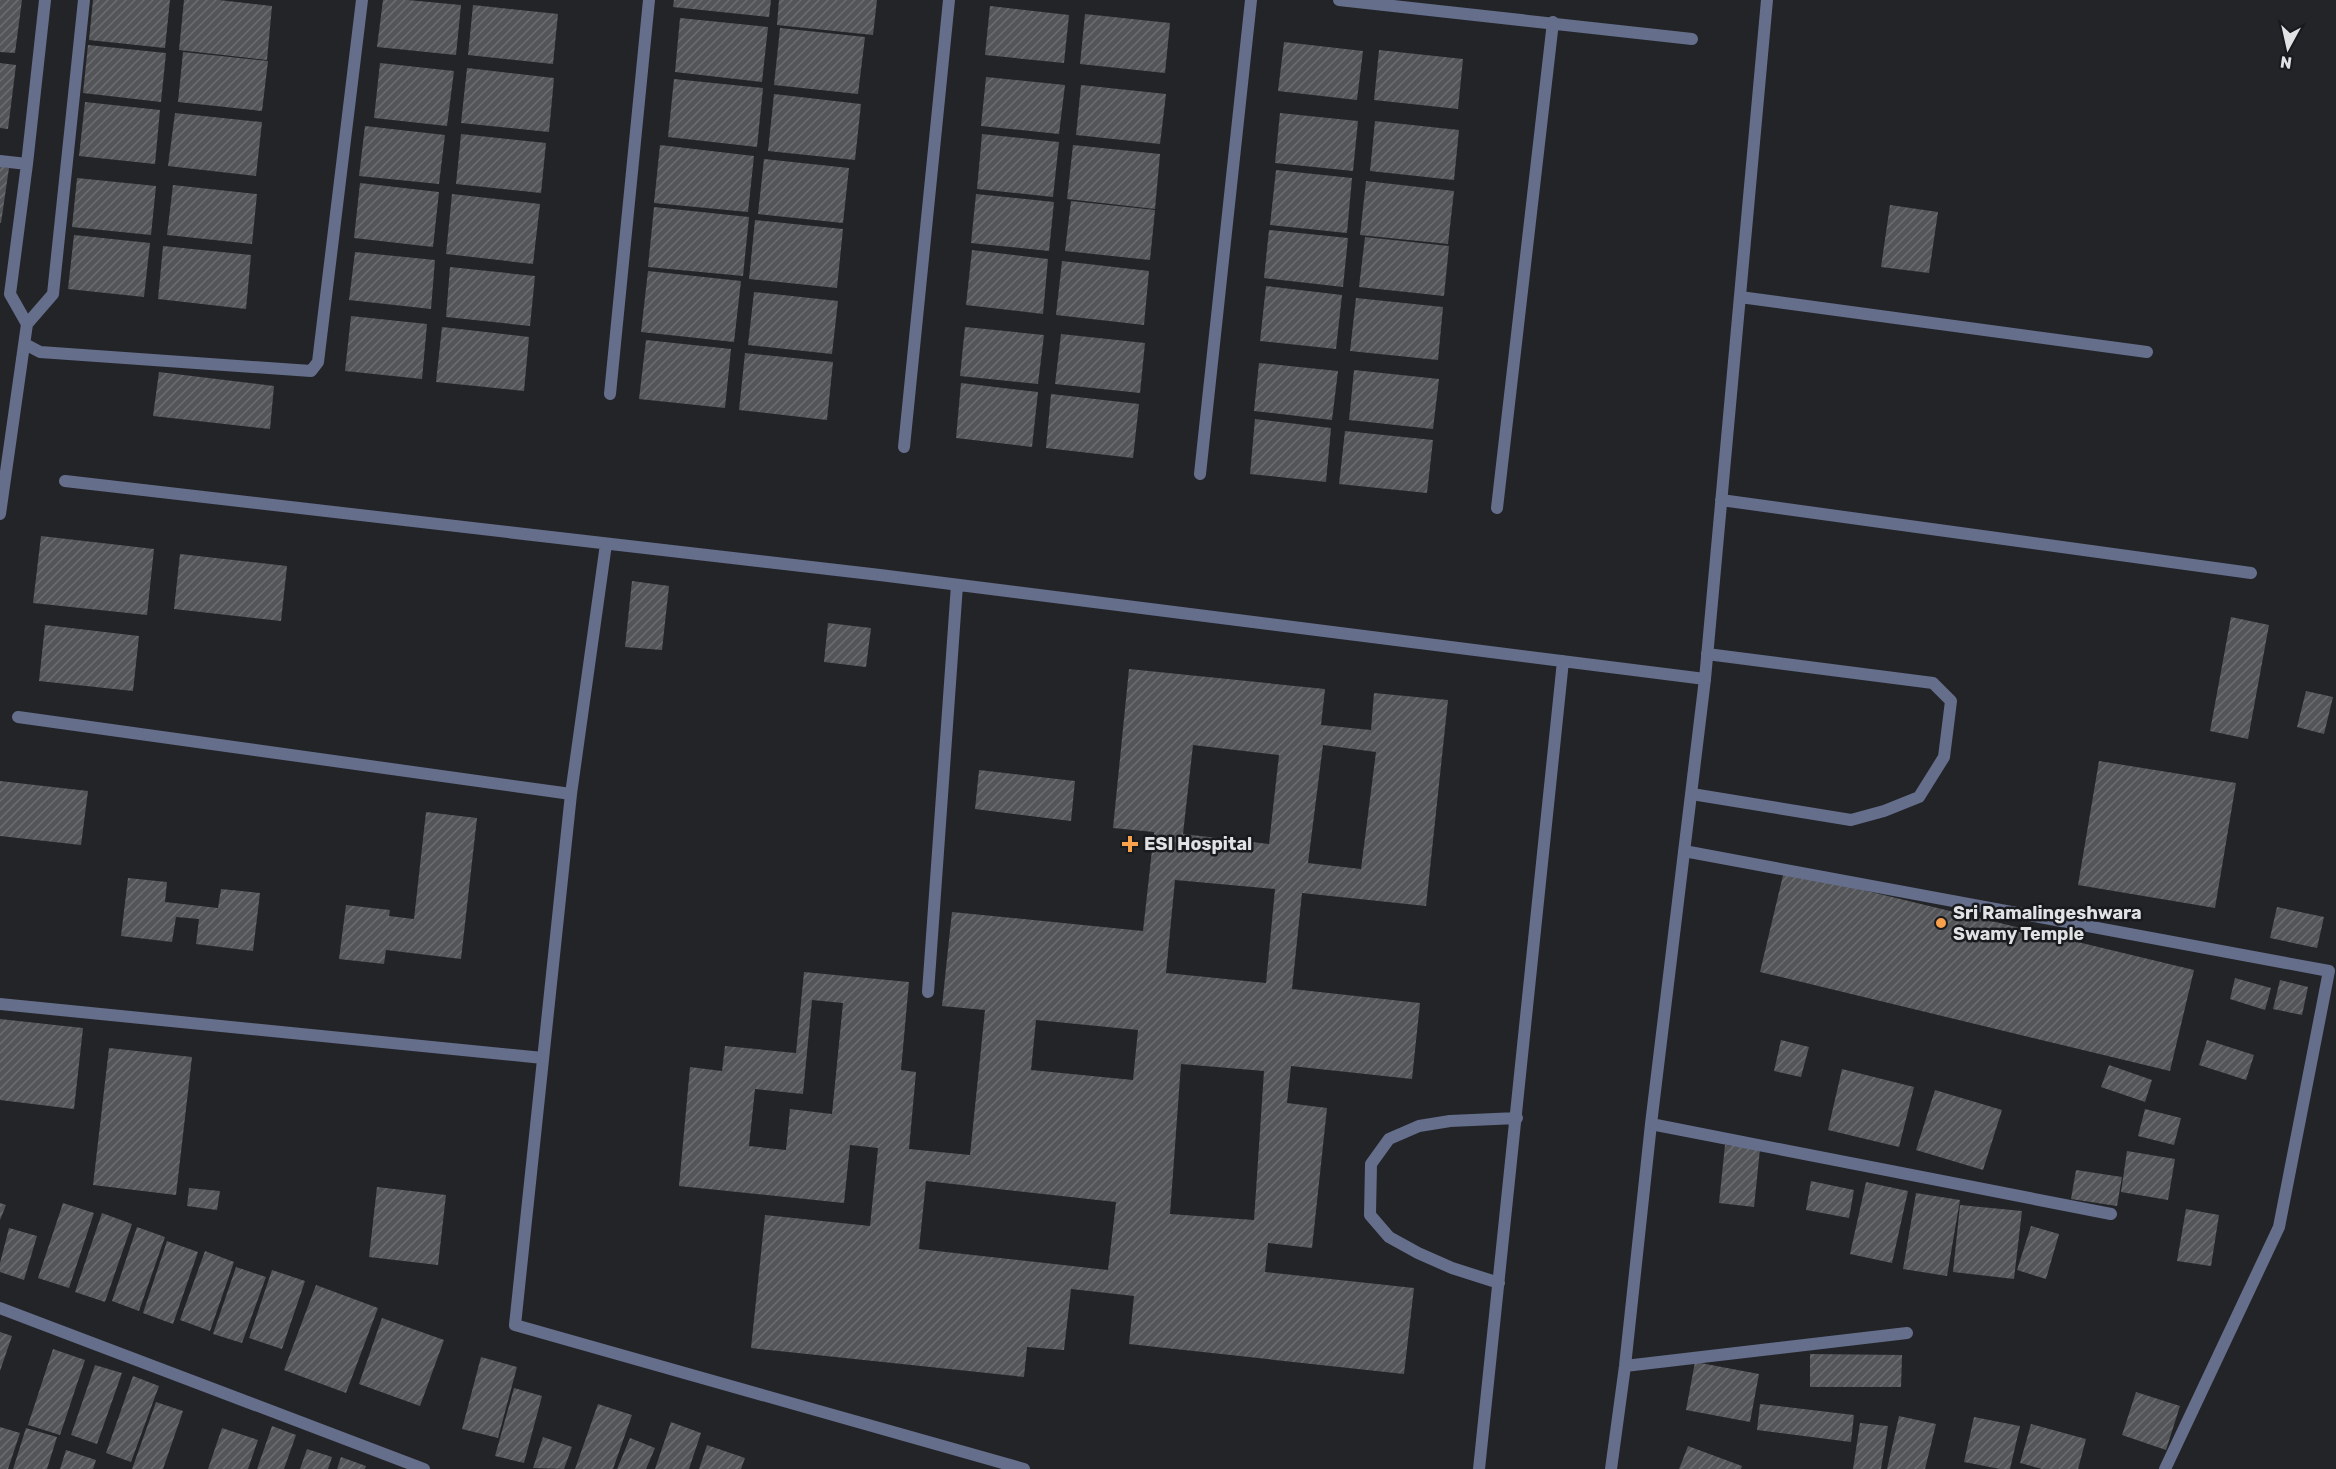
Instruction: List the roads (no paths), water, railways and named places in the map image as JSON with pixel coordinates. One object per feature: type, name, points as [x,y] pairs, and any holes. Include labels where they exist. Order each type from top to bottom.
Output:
[{"type":"street","points":[[27,324],[10,294],[45,0]]},
{"type":"street","points":[[0,514],[27,324],[52,294],[84,0]]},
{"type":"street","points":[[25,344],[40,352],[311,371],[318,362],[362,0]]},
{"type":"street","points":[[610,394],[649,0]]},
{"type":"street","points":[[904,447],[949,0]]},
{"type":"street","points":[[1200,474],[1251,0]]},
{"type":"street","points":[[1340,0],[1692,39]]},
{"type":"street","points":[[1611,1469],[1705,679],[1767,0]]},
{"type":"street","points":[[1497,508],[1552,22]]},
{"type":"street","points":[[0,161],[27,164]]},
{"type":"street","points":[[1740,297],[2147,352]]},
{"type":"street","points":[[65,481],[957,585],[1705,679]]},
{"type":"street","points":[[1721,500],[2251,573]]},
{"type":"street","points":[[606,544],[571,794],[515,1325],[1024,1469]]},
{"type":"street","points":[[928,992],[957,585]]},
{"type":"street","points":[[1692,794],[1851,820],[1884,811],[1919,797],[1944,757],[1951,701],[1934,683],[1707,654]]},
{"type":"street","points":[[1479,1469],[1563,661]]},
{"type":"street","points":[[18,717],[571,794]]},
{"type":"street","points":[[1684,850],[2329,971],[2279,1227],[2164,1469]]},
{"type":"street","points":[[0,1004],[543,1058]]},
{"type":"street","points":[[1499,1283],[1452,1268],[1389,1237],[1370,1215],[1371,1164],[1389,1140],[1419,1126],[1450,1121],[1516,1118]]},
{"type":"street","points":[[1651,1124],[2111,1214]]},
{"type":"street","points":[[0,1308],[424,1469]]},
{"type":"street","points":[[1625,1366],[1907,1333]]},
{"type":"place","name":"ESI Hospital","points":[[1130,844]]},
{"type":"place","name":"Sri Ramalingeshwara Swamy Temple","points":[[1941,923]]}]
